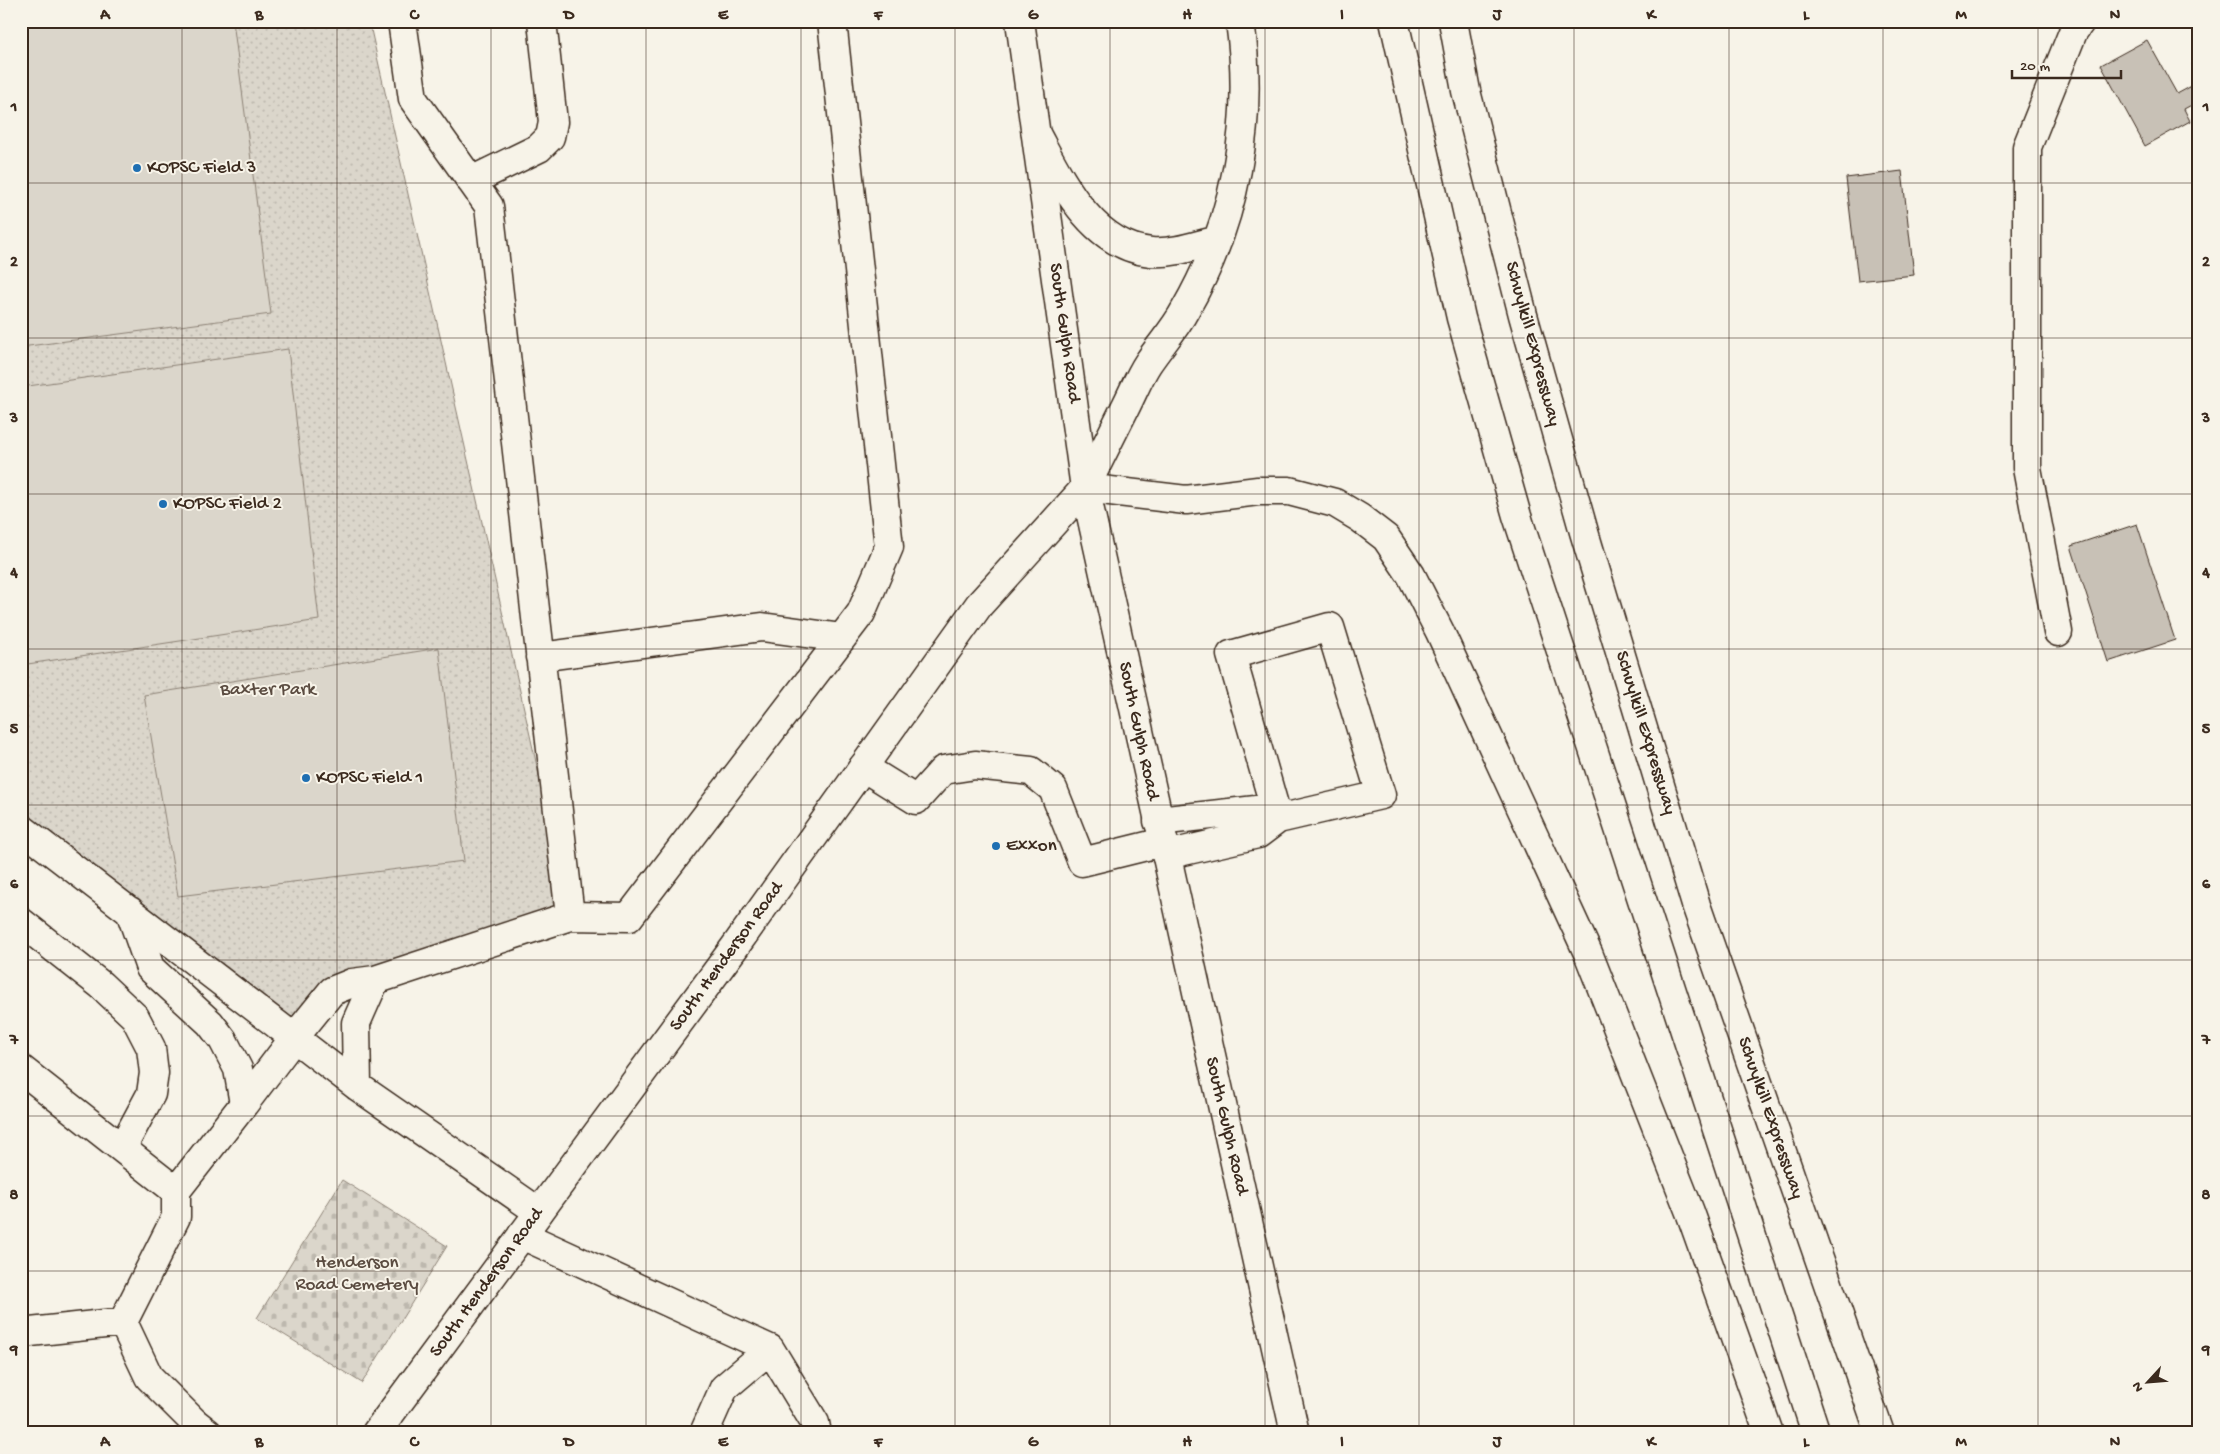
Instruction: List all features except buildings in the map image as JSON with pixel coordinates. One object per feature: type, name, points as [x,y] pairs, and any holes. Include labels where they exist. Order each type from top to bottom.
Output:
[{"type":"main road","points":[[402,21],[413,99],[489,206],[570,916]]},
{"type":"main road","points":[[471,181],[539,148],[550,137],[553,122],[542,21]]},
{"type":"main road","points":[[123,1322],[176,1217],[176,1191],[332,991],[352,983],[375,980],[570,916],[629,917],[861,613],[889,547],[832,21]]},
{"type":"main road","name":"South Gulph Road","points":[[1020,21],[1085,488],[1162,840],[1296,1433]]},
{"type":"main road","name":"South Henderson Road","points":[[376,1433],[728,956],[979,605],[1085,488],[1147,364],[1185,312],[1202,279],[1218,240],[1232,197],[1241,154],[1245,82],[1240,21]]},
{"type":"main road","points":[[1394,21],[1461,318],[1517,516],[1816,1433]]},
{"type":"main road","name":"Schuylkill Expressway","points":[[1453,21],[1466,91],[1522,314],[1584,532],[1693,895],[1880,1433]]},
{"type":"main road","points":[[2058,632],[2028,468],[2027,147],[2073,32],[2081,21]]},
{"type":"main road","points":[[1036,134],[1059,177],[1084,212],[1108,236],[1120,243],[1152,252],[1166,251],[1218,240]]},
{"type":"main road","points":[[1085,488],[1186,500],[1258,491],[1289,490],[1335,503],[1360,518],[1386,538],[1411,575],[1440,632],[1588,952],[1693,1220],[1769,1433]]},
{"type":"main road","points":[[540,657],[762,627],[842,638]]},
{"type":"main road","points":[[864,767],[916,800],[943,770],[976,765],[1031,771],[1053,789],[1082,862],[1162,840],[1258,834],[1278,819],[1381,795],[1330,627],[1231,655],[1278,819]]},
{"type":"main road","points":[[21,828],[357,1086],[539,1212]]},
{"type":"main road","points":[[130,911],[150,968],[199,1012],[223,1040],[238,1069],[244,1104]]},
{"type":"main road","points":[[21,922],[101,985],[136,1017],[151,1048],[154,1073],[151,1094],[122,1148]]},
{"type":"main road","points":[[357,1086],[356,1023],[375,980]]},
{"type":"main road","points":[[21,1069],[176,1191]]},
{"type":"main road","points":[[522,1235],[770,1349],[814,1423],[817,1433]]},
{"type":"main road","points":[[21,1333],[123,1322]]},
{"type":"main road","points":[[123,1322],[150,1377],[194,1422],[208,1433]]},
{"type":"main road","points":[[704,1433],[724,1388],[770,1349]]},
{"type":"green space","name":"Baxter Park","points":[[21,21],[369,21],[568,904],[294,1025],[21,810]]},
{"type":"green space","name":"KOPSC Field 3","points":[[21,21],[233,21],[271,314],[21,347]]},
{"type":"green space","name":"KOPSC Field 2","points":[[288,349],[319,620],[21,665],[21,387]]},
{"type":"green space","name":"KOPSC Field 1","points":[[439,648],[464,861],[178,896],[144,695]]},
{"type":"green space","name":"Henderson Road Cemetery","points":[[342,1180],[447,1246],[362,1383],[257,1318]]},
{"type":"place","name":"KOPSC Field 3","points":[[137,168]]},
{"type":"place","name":"KOPSC Field 2","points":[[163,504]]},
{"type":"place","name":"KOPSC Field 1","points":[[306,778]]},
{"type":"place","name":"Exxon","points":[[996,846]]}]
